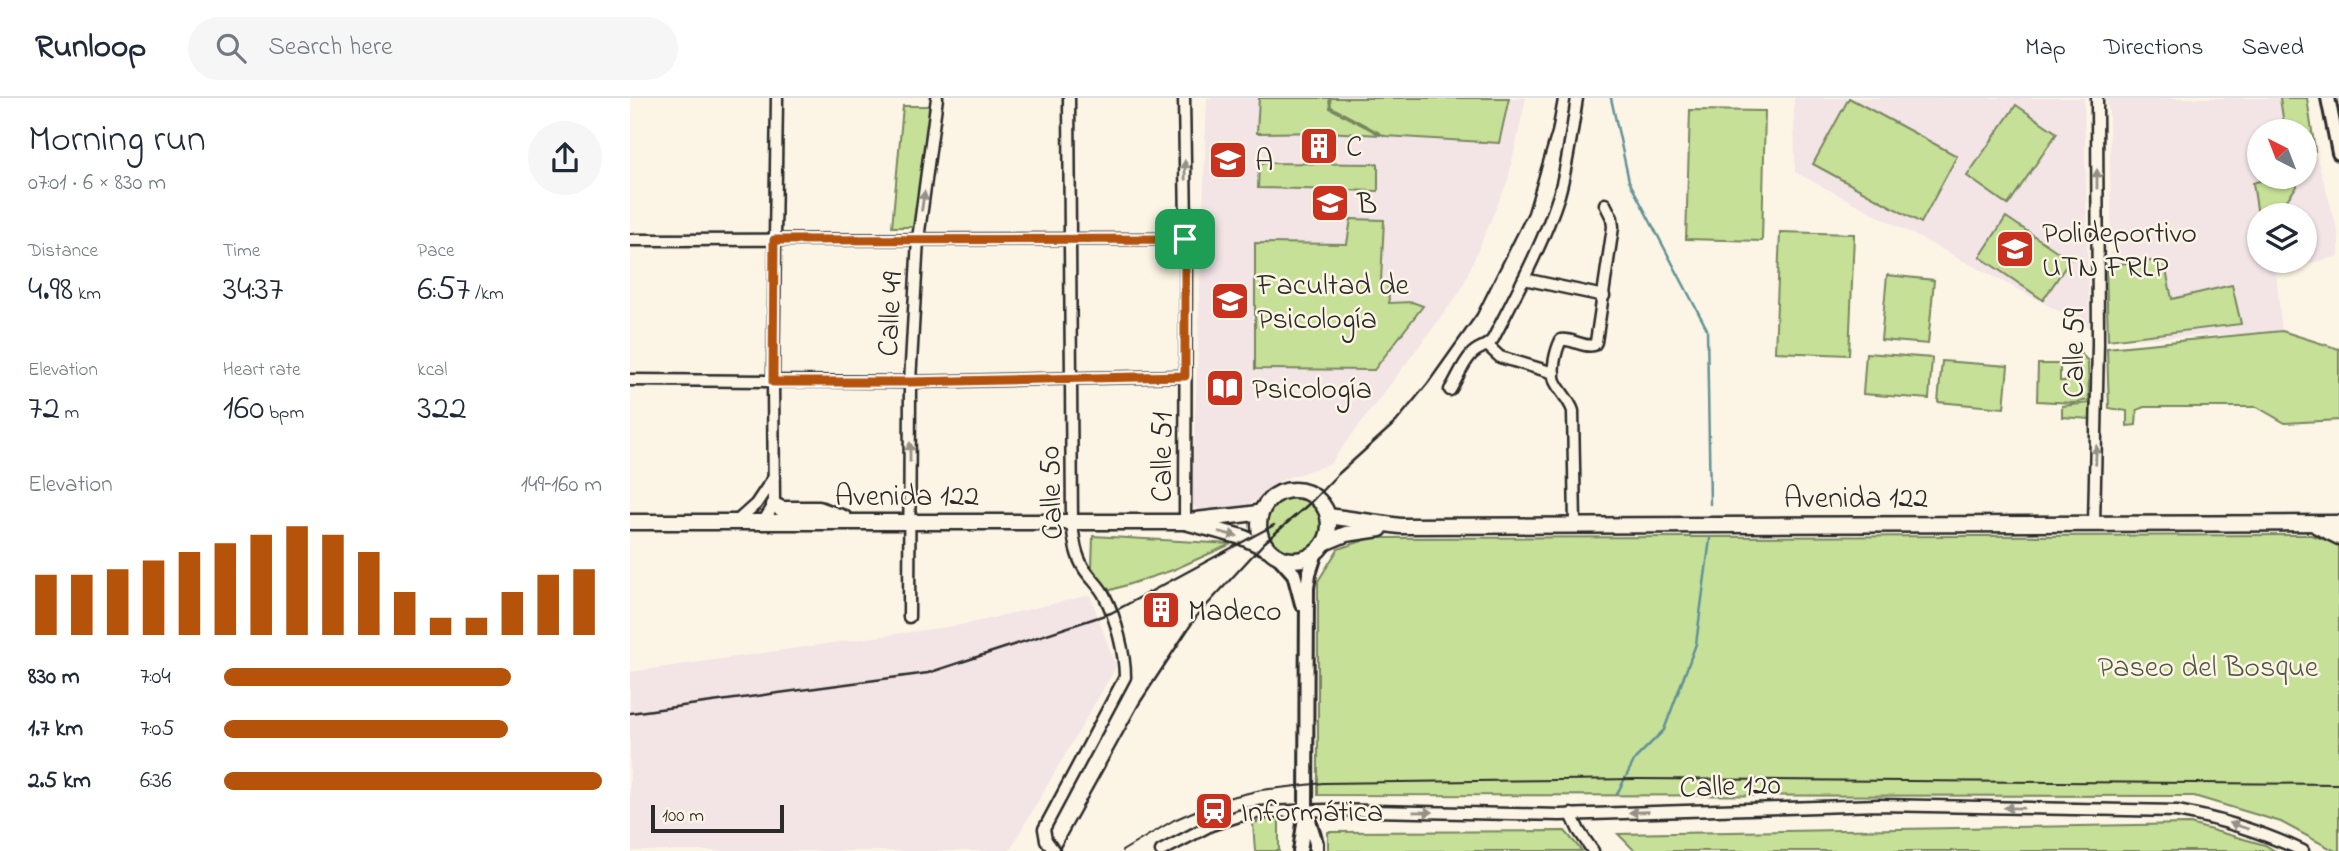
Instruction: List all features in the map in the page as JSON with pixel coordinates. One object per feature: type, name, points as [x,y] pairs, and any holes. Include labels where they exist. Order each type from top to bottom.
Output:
[{"type":"highway","points":[[1304,491],[1321,502],[1328,516],[1329,525],[1320,547],[1304,558],[1291,560],[1274,553],[1260,533],[1261,512],[1269,500],[1280,493],[1304,491]]},
{"type":"highway","points":[[774,505],[782,509],[819,509],[855,522]]},
{"type":"highway","name":"Avenida 122","points":[[1185,523],[1261,512]]},
{"type":"highway","name":"Avenida 122","points":[[1328,516],[1399,526]]},
{"type":"highway","name":"Avenida 122","points":[[630,522],[1185,523],[1242,537],[1274,553]]},
{"type":"highway","name":"Avenida 122","points":[[1320,547],[1346,534],[1399,526],[2339,523]]},
{"type":"highway","name":"Avenida 122","points":[[2312,524],[2339,537]]},
{"type":"main road","points":[[2328,98],[2339,153]]},
{"type":"main road","points":[[1300,851],[1306,810],[1306,621],[1309,574],[1320,547]]},
{"type":"main road","points":[[1274,553],[1294,574],[1306,621]]},
{"type":"main road","points":[[1306,810],[1316,851]]},
{"type":"street","points":[[763,522],[774,505],[776,98]]},
{"type":"street","name":"Calle 49","points":[[909,617],[910,382],[918,239],[937,98]]},
{"type":"street","name":"Calle 50","points":[[1054,851],[1046,840],[1044,828],[1125,677],[1125,662],[1105,595],[1085,570],[1076,552],[1072,523],[1069,98]]},
{"type":"street","name":"Calle 51","points":[[1184,98],[1185,523]]},
{"type":"street","points":[[1450,390],[1470,356],[1488,346],[1524,279],[1558,198],[1577,98]]},
{"type":"street","name":"Calle 59","points":[[2094,524],[2098,344],[2097,98]]},
{"type":"street","points":[[1575,524],[1573,411],[1570,401],[1555,381],[1554,373],[1560,340],[1566,339],[1589,347],[1594,345],[1613,227],[1605,204]]},
{"type":"street","points":[[630,240],[1185,239]]},
{"type":"street","points":[[1524,279],[1604,296]]},
{"type":"street","points":[[1488,346],[1500,358],[1554,373]]},
{"type":"street","points":[[630,380],[910,382],[1185,376]]},
{"type":"street","points":[[737,521],[756,504],[774,477]]},
{"type":"street","name":"Calle 120","points":[[1161,851],[1211,825],[1261,812],[1306,810],[1565,814],[1879,805],[2177,811],[2216,818],[2265,834],[2303,851]]},
{"type":"street","points":[[1565,814],[1593,851]]},
{"type":"shaded area","points":[[1207,98],[1526,98],[1508,180],[1460,292],[1330,464],[1284,479],[1255,501],[1231,511],[1198,510],[1192,504]]},
{"type":"shaded area","name":"Polideportivo UTN FRLP","points":[[1794,98],[2084,98],[2089,327],[1795,172]]},
{"type":"shaded area","points":[[2106,98],[2307,98],[2310,119],[2247,119],[2247,189],[2317,189],[2317,158],[2339,235],[2339,256],[2317,262],[2317,203],[2247,203],[2247,273],[2276,273],[2282,332],[2108,340],[2106,265],[2112,251],[2109,113]]},
{"type":"shaded area","points":[[1090,595],[1116,667],[1009,851],[630,851],[630,672],[967,624]]},
{"type":"green space","points":[[1259,98],[1329,98],[1330,108],[1381,135],[1257,133]]},
{"type":"green space","points":[[1330,98],[1509,98],[1499,143],[1385,136],[1331,107]]},
{"type":"green space","points":[[1849,98],[1957,156],[1921,223],[1813,164]]},
{"type":"green space","points":[[2280,98],[2307,98],[2310,119],[2283,119]]},
{"type":"green space","points":[[2016,105],[2057,133],[2008,205],[1967,176]]},
{"type":"green space","points":[[903,106],[932,106],[915,227],[892,227]]},
{"type":"green space","points":[[1690,110],[1765,111],[1762,241],[1686,239]]},
{"type":"green space","points":[[1259,163],[1378,164],[1378,191],[1258,188]]},
{"type":"green space","points":[[2254,189],[2295,189],[2285,203],[2256,203]]},
{"type":"green space","points":[[2006,217],[2070,260],[2043,300],[1980,257]]},
{"type":"green space","points":[[1351,219],[1384,220],[1381,281],[1388,282],[1389,303],[1412,302],[1423,306],[1374,370],[1255,369],[1255,243],[1347,244]]},
{"type":"green space","points":[[1780,232],[1854,234],[1849,355],[1775,352]]},
{"type":"green space","points":[[2164,260],[2172,299],[2232,285],[2241,324],[2108,340],[2106,265]]},
{"type":"green space","points":[[1887,275],[1934,280],[1928,344],[1881,340]]},
{"type":"green space","points":[[2282,331],[2339,349],[2339,420],[2285,423],[2257,407],[2144,407],[2137,410],[2136,425],[2127,426],[2127,411],[2109,408],[2107,348]]},
{"type":"green space","points":[[2078,351],[2088,361],[2089,400],[2074,403],[2037,401],[2038,364],[2060,364],[2060,381],[2073,381],[2073,355]]},
{"type":"green space","points":[[1866,353],[1932,358],[1929,399],[1863,394]]},
{"type":"green space","points":[[1942,361],[2008,366],[2004,408],[1938,402]]},
{"type":"green space","points":[[2090,403],[2090,419],[2062,417],[2062,406]]},
{"type":"green space","points":[[1296,496],[1313,501],[1321,509],[1326,526],[1321,543],[1313,551],[1296,556],[1279,551],[1271,543],[1266,526],[1271,509],[1279,501]]},
{"type":"green space","name":"Paseo del Bosque","points":[[2311,535],[2339,544],[2339,851],[2281,822],[2194,796],[1318,795],[1318,581],[1338,549],[1371,538]]},
{"type":"green space","points":[[1093,536],[1231,544],[1173,570],[1105,592],[1092,567]]},
{"type":"green space","points":[[1279,817],[1279,851],[1255,851],[1253,823]]},
{"type":"green space","points":[[2190,824],[2265,845],[2275,851],[1635,851],[1618,834]]},
{"type":"green space","points":[[1565,831],[1582,851],[1328,851],[1328,832]]},
{"type":"waterway","points":[[1611,98],[1629,181],[1707,329],[1710,504]]},
{"type":"waterway","points":[[1617,794],[1635,759],[1664,730],[1696,644],[1710,539]]},
{"type":"tram line","points":[[1122,851],[1174,820],[1223,799],[1261,790],[1323,783],[1639,779],[2339,784]]},
{"type":"railway","points":[[1058,851],[1139,704],[1196,617],[1264,543],[1396,422],[1428,383],[1477,314],[1528,212],[1552,131],[1558,98]]},
{"type":"railway","points":[[630,713],[928,673],[1111,613],[1274,525]]},
{"type":"place","name":"C","points":[[1319,146]]},
{"type":"place","name":"A","points":[[1228,160]]},
{"type":"place","name":"B","points":[[1330,203]]},
{"type":"place","name":"Polideportivo UTN FRLP","points":[[2015,249]]},
{"type":"place","name":"Facultad de Psicología","points":[[1230,301]]},
{"type":"place","name":"Psicología","points":[[1225,388]]},
{"type":"place","name":"Madeco","points":[[1161,610]]},
{"type":"place","name":"Informática","points":[[1214,811]]},
{"type":"route","points":[[1185,239],[1185,376],[773,382],[774,240],[1185,239]]}]
